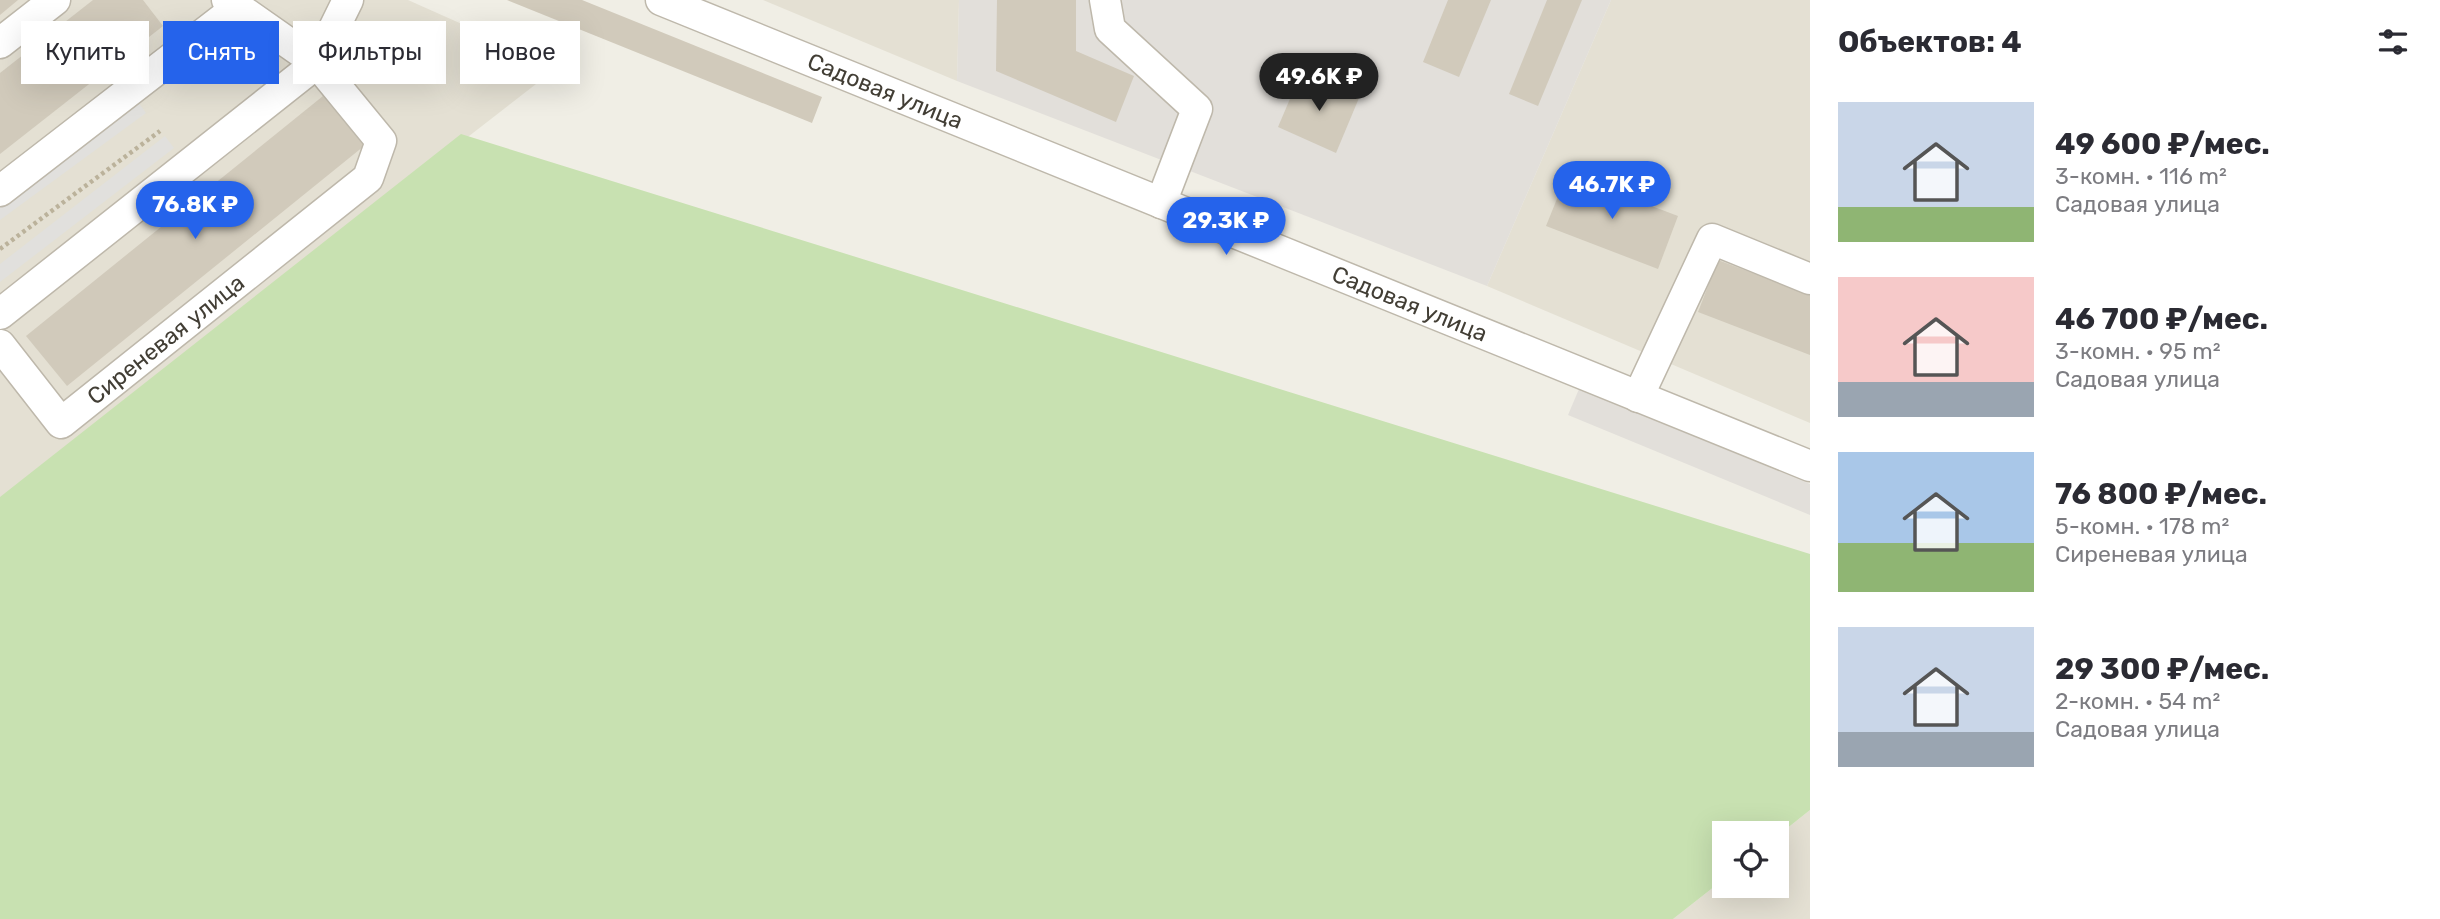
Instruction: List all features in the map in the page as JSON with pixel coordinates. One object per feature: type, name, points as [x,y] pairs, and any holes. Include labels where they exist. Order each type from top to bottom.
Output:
[{"type":"street","points":[[0,43],[55,0]]},
{"type":"street","points":[[338,21],[348,0]]},
{"type":"street","name":"Садовая улица","points":[[661,0],[1810,466]]},
{"type":"street","points":[[1105,0],[1110,29],[1197,109],[1161,203]]},
{"type":"street","name":"Сиреневая улица","points":[[0,191],[233,3],[293,47]]},
{"type":"street","points":[[0,314],[293,83]]},
{"type":"street","name":"Сиреневая улица","points":[[0,345],[61,422],[368,178],[381,141],[334,84]]},
{"type":"street","points":[[1638,397],[1713,239],[1810,279]]},
{"type":"path","points":[[0,249],[160,131]]},
{"type":"shaded area","points":[[0,0],[408,0],[460,23],[460,84],[536,84],[0,500]]},
{"type":"shaded area","points":[[763,0],[959,0],[957,81]]},
{"type":"shaded area","points":[[959,0],[1611,0],[1487,286],[957,81]]},
{"type":"shaded area","points":[[1611,0],[1810,0],[1810,423],[1487,286]]},
{"type":"shaded area","points":[[136,99],[146,113],[0,220],[0,199]]},
{"type":"shaded area","points":[[165,136],[174,148],[0,282],[0,264]]},
{"type":"shaded area","points":[[1579,389],[1810,484],[1810,515],[1568,415]]},
{"type":"shaded area","points":[[1810,810],[1810,919],[1673,919],[1712,888],[1712,898],[1789,898],[1789,827]]},
{"type":"green space","points":[[461,134],[1810,554],[1810,810],[1789,827],[1789,821],[1712,821],[1712,888],[1673,919],[0,919],[0,497]]},
{"type":"building","points":[[0,0],[18,0],[0,15]]},
{"type":"building","points":[[93,0],[143,0],[163,26],[149,37],[149,21],[66,21]]},
{"type":"building","points":[[507,0],[582,0],[822,97],[812,123],[580,29],[580,21],[559,21]]},
{"type":"building","points":[[997,0],[1076,0],[1076,51],[1134,76],[1116,122],[996,71]]},
{"type":"building","points":[[1448,0],[1491,0],[1459,77],[1423,62]]},
{"type":"building","points":[[1547,0],[1582,0],[1538,106],[1509,94]]},
{"type":"building","points":[[21,57],[21,84],[89,84],[0,154],[0,73]]},
{"type":"building","points":[[1301,73],[1359,98],[1336,153],[1278,127]]},
{"type":"building","points":[[323,96],[364,146],[67,386],[26,336]]},
{"type":"building","points":[[1567,174],[1678,216],[1658,269],[1546,226]]},
{"type":"building","points":[[1718,260],[1810,295],[1810,355],[1698,312]]}]
